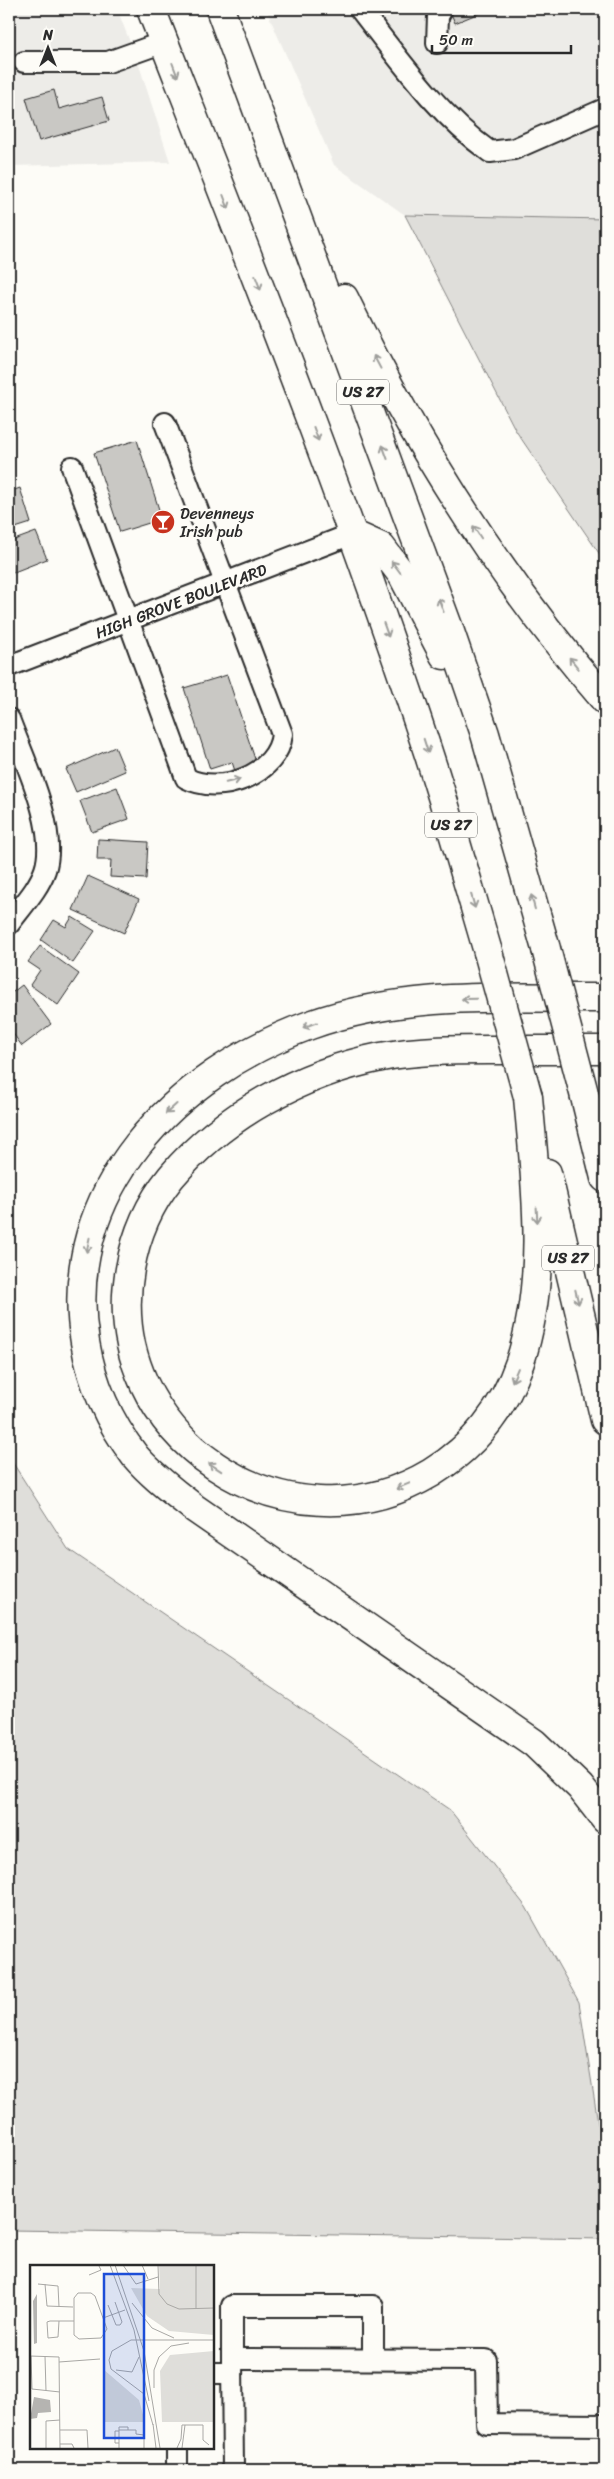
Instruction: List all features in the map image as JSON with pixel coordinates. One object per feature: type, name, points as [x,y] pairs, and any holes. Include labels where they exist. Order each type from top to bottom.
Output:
[{"type":"highway","name":"US 27","points":[[151,9],[276,329],[352,534],[428,751],[488,952],[528,1097],[605,1420]]},
{"type":"highway","name":"US 27","points":[[220,9],[410,520],[485,734],[546,949],[605,1178]]},
{"type":"highway","points":[[236,51],[337,283],[364,338],[420,441],[449,489],[513,584],[547,630],[605,700]]},
{"type":"highway","points":[[352,534],[381,548],[403,576],[485,734]]},
{"type":"highway","points":[[605,998],[440,999],[382,1006],[308,1026],[238,1059],[205,1081],[167,1112],[141,1140],[115,1175],[100,1204],[90,1233],[84,1261],[81,1300],[82,1326],[94,1382],[118,1432],[137,1458],[165,1485],[194,1508],[534,1743],[580,1787],[605,1819]]},
{"type":"highway","points":[[528,1097],[538,1229],[535,1296],[521,1356],[507,1393],[490,1420],[472,1442],[446,1464],[421,1479],[393,1491],[362,1499],[332,1502],[300,1500],[266,1492],[236,1480],[211,1465],[190,1447],[158,1408],[138,1367],[128,1322],[128,1293],[133,1255],[148,1211],[169,1180],[206,1140],[254,1107],[285,1090],[323,1074],[364,1061],[403,1053],[441,1050],[605,1050]]},
{"type":"street","points":[[360,9],[415,78],[461,130],[490,152],[514,149],[605,109]]},
{"type":"street","points":[[437,43],[438,16],[442,9]]},
{"type":"street","points":[[24,62],[108,62],[164,42]]},
{"type":"street","points":[[72,467],[130,620],[186,778],[198,784],[212,784],[250,776],[266,767],[276,755],[281,747],[282,734],[165,423]]},
{"type":"street","name":"HIGH GROVE BOULEVARD","points":[[9,666],[352,534]]},
{"type":"street","points":[[9,719],[45,818],[48,835],[48,853],[45,869],[38,884],[9,924]]},
{"type":"street","points":[[233,2470],[232,2306],[373,2306],[373,2359]]},
{"type":"street","points":[[214,2372],[232,2366],[373,2359],[486,2360],[487,2424],[605,2425]]},
{"type":"street","points":[[177,2449],[178,2470]]},
{"type":"shaded area","points":[[9,9],[117,9],[139,65],[170,162],[9,166]]},
{"type":"shaded area","points":[[266,9],[605,9],[605,219],[405,215],[334,165]]},
{"type":"shaded area","points":[[405,215],[605,219],[605,562],[516,431]]},
{"type":"shaded area","points":[[9,1457],[68,1549],[450,1810],[526,1907],[579,2002],[605,2167],[605,2239],[9,2230]]},
{"type":"building","points":[[449,9],[489,9],[455,23]]},
{"type":"building","points":[[54,90],[59,109],[102,97],[109,121],[39,141],[26,98]]},
{"type":"building","points":[[137,440],[162,519],[120,532],[94,453]]},
{"type":"building","points":[[20,488],[31,523],[9,530],[9,492]]},
{"type":"building","points":[[36,532],[47,559],[9,574],[9,542]]},
{"type":"building","points":[[227,675],[257,765],[235,771],[232,762],[210,769],[184,688]]},
{"type":"building","points":[[115,747],[125,771],[76,792],[66,769]]},
{"type":"building","points":[[117,787],[129,819],[92,832],[80,801]]},
{"type":"building","points":[[98,839],[148,842],[146,879],[110,877],[111,860],[97,860]]},
{"type":"building","points":[[88,876],[139,899],[124,933],[73,910]]},
{"type":"building","points":[[72,917],[95,931],[73,963],[41,940],[54,920],[66,927]]},
{"type":"building","points":[[40,946],[79,974],[58,1005],[30,985],[40,970],[28,962]]},
{"type":"building","points":[[22,985],[51,1024],[22,1046],[9,1028],[9,995]]},
{"type":"place","name":"Devenneys Irish pub","points":[[163,522]]}]
